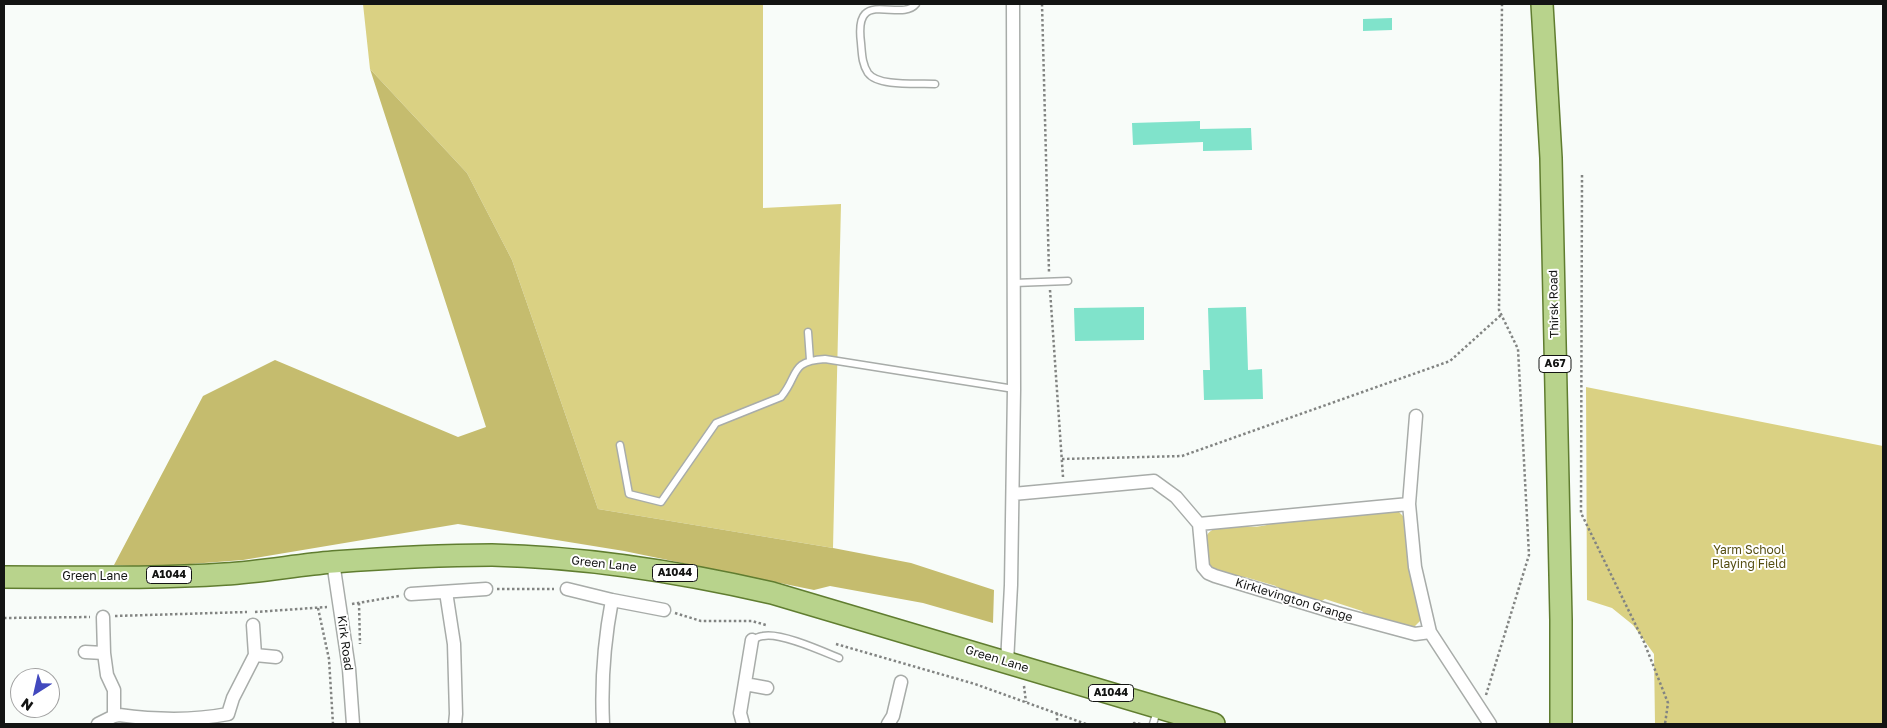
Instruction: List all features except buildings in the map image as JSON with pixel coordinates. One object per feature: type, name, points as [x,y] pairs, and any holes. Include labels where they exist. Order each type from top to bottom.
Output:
[{"type":"main road","name":"Thirsk Road","points":[[1542,4],[1551,158],[1561,620],[1561,724]]},
{"type":"main road","name":"Green Lane","points":[[4,577],[225,574],[333,562],[418,557],[492,556],[556,558],[621,565],[700,577],[772,593],[1007,663],[1155,716],[1214,724]]},
{"type":"street","points":[[1007,663],[1011,585],[1014,389],[1013,4]]},
{"type":"street","points":[[1416,416],[1409,504],[1415,568],[1430,632],[1490,724]]},
{"type":"street","points":[[1013,494],[1154,481],[1176,497],[1199,524],[1409,504]]},
{"type":"street","name":"Kirklevington Grange","points":[[1199,524],[1204,567],[1215,576],[1337,613],[1415,634],[1430,632]]},
{"type":"street","name":"Kirk Road","points":[[333,562],[349,668],[352,724]]},
{"type":"street","points":[[411,594],[486,589]]},
{"type":"street","points":[[567,589],[664,610]]},
{"type":"street","points":[[446,592],[454,644],[455,724]]},
{"type":"street","points":[[603,724],[601,694],[605,637],[612,600]]},
{"type":"street","points":[[103,617],[104,653],[107,675],[114,690],[114,716]]},
{"type":"street","points":[[98,724],[114,716],[172,720],[231,719],[233,698],[255,655],[253,625]]},
{"type":"street","points":[[742,724],[740,713],[752,640]]},
{"type":"street","points":[[85,652],[104,653]]},
{"type":"street","points":[[255,655],[276,657]]},
{"type":"street","points":[[888,724],[893,716],[901,682]]},
{"type":"street","points":[[745,684],[767,688]]},
{"type":"lane","points":[[916,4],[907,10],[869,11],[864,15],[860,29],[862,60],[869,74],[878,81],[935,84]]},
{"type":"lane","points":[[1014,282],[1068,281]]},
{"type":"lane","points":[[808,332],[810,360]]},
{"type":"lane","points":[[620,445],[629,494],[660,502],[716,423],[781,397],[794,373],[810,360],[825,359],[1014,389]]},
{"type":"lane","points":[[752,640],[763,636],[772,636],[807,645],[839,658]]},
{"type":"path","points":[[1042,4],[1050,281],[1064,489]]},
{"type":"path","points":[[1481,710],[1529,555],[1518,349],[1499,310],[1502,4]]},
{"type":"path","points":[[1582,175],[1581,513],[1644,642],[1665,694],[1668,703],[1665,724]]},
{"type":"path","points":[[1062,459],[1182,456],[1450,361],[1501,315]]},
{"type":"path","points":[[486,589],[567,589]]},
{"type":"path","points":[[4,618],[252,612],[340,606],[411,594]]},
{"type":"path","points":[[318,608],[329,659],[333,724]]},
{"type":"path","points":[[664,610],[701,621],[752,621],[770,626]]},
{"type":"path","points":[[834,644],[975,684],[1086,724]]},
{"type":"path","points":[[1057,713],[1057,724]]},
{"type":"path","points":[[1134,724],[1134,722],[1141,724]]},
{"type":"green space","points":[[363,4],[763,4],[763,208],[841,204],[833,548],[598,509],[512,260],[467,173],[370,69]]},
{"type":"green space","name":"Yarm School Playing Field","points":[[1586,387],[1883,446],[1883,724],[1655,724],[1654,654],[1633,625],[1612,608],[1587,600]]},
{"type":"green space","points":[[1398,511],[1404,517],[1420,614],[1420,621],[1414,627],[1366,616],[1362,611],[1325,599],[1320,602],[1278,591],[1276,586],[1245,577],[1240,579],[1212,568],[1209,564],[1206,537],[1216,528],[1239,524],[1243,526],[1258,526],[1278,520]]},
{"type":"shaded area","points":[[370,69],[467,173],[512,260],[598,509],[833,548],[911,563],[994,590],[993,623],[923,603],[830,586],[814,590],[624,551],[458,524],[243,560],[152,567],[114,565],[203,396],[275,360],[458,437],[486,427]]}]
